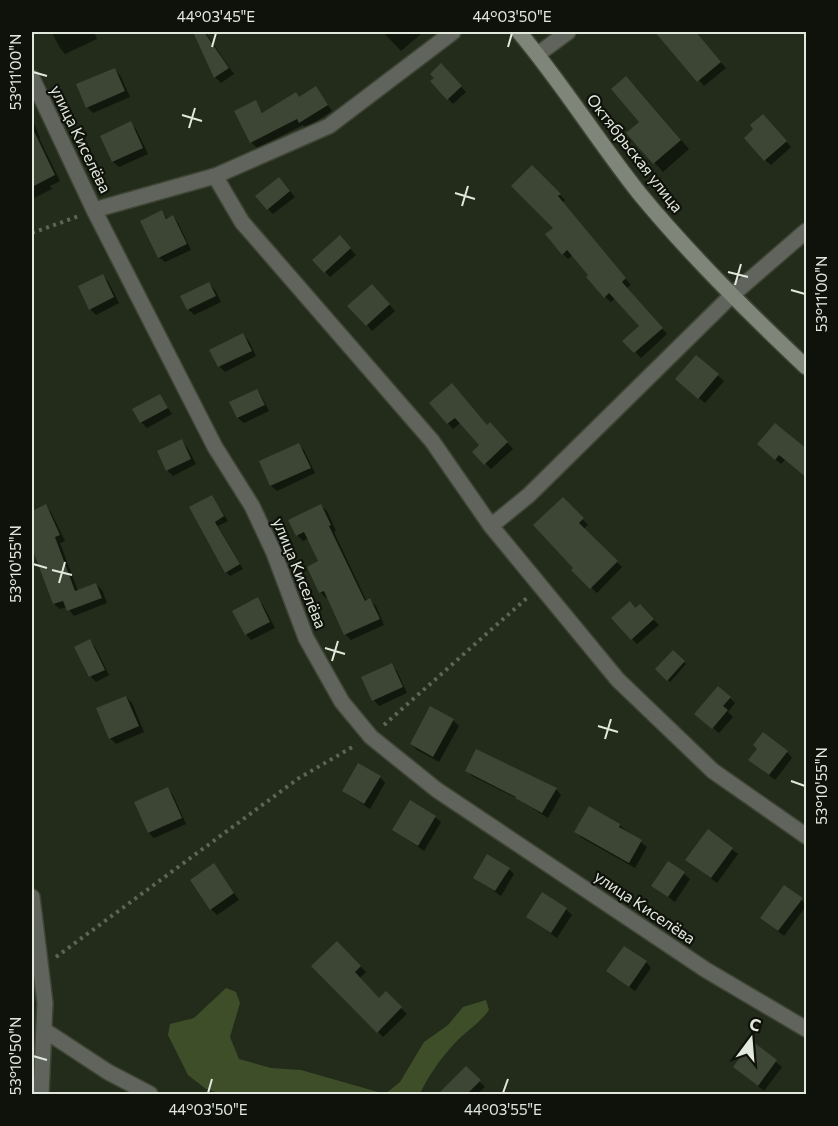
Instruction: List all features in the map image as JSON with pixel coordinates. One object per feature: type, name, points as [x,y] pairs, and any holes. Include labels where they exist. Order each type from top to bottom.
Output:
[{"type":"street","points":[[94,210],[215,176],[329,126],[453,32]]},
{"type":"street","name":"Октябрьская улица","points":[[519,32],[538,54],[639,193],[731,296],[807,367]]},
{"type":"street","points":[[538,54],[568,32]]},
{"type":"street","name":"улица Киселёва","points":[[32,78],[94,210],[215,447],[252,506],[274,554],[306,638],[342,702],[371,737],[437,790],[706,970],[807,1029]]},
{"type":"street","points":[[215,176],[242,222],[432,441],[491,526],[618,680],[713,771],[807,836]]},
{"type":"street","points":[[491,526],[529,495],[731,296],[807,231]]},
{"type":"street","points":[[32,897],[45,1003],[38,1031],[41,1095]]},
{"type":"street","points":[[38,1031],[150,1095]]},
{"type":"path","points":[[32,233],[94,210]]},
{"type":"path","points":[[41,969],[299,778],[371,737],[541,586]]},
{"type":"green space","points":[[226,988],[236,992],[240,1003],[230,1037],[239,1059],[271,1068],[301,1070],[385,1094],[222,1094],[206,1089],[188,1075],[168,1035],[170,1024],[194,1018]]},
{"type":"green space","points":[[486,1000],[489,1010],[445,1055],[420,1094],[385,1094],[400,1082],[424,1042],[448,1025],[463,1007]]},
{"type":"building","points":[[193,32],[204,32],[229,68],[214,78]]},
{"type":"building","points":[[655,32],[696,32],[721,62],[697,82]]},
{"type":"building","points":[[441,63],[462,86],[447,100],[430,81],[434,78],[430,74]]},
{"type":"building","points":[[115,68],[125,91],[86,108],[76,84]]},
{"type":"building","points":[[626,76],[681,140],[653,164],[626,133],[639,122],[611,89]]},
{"type":"building","points":[[316,86],[328,105],[299,123],[297,119],[250,143],[234,111],[256,100],[262,113],[296,92],[299,97]]},
{"type":"building","points":[[763,114],[787,141],[764,161],[744,138],[753,129],[750,125]]},
{"type":"building","points":[[131,121],[143,148],[112,162],[100,136]]},
{"type":"building","points":[[32,127],[55,175],[32,187]]},
{"type":"building","points":[[532,165],[561,194],[558,196],[626,278],[622,282],[663,328],[634,353],[622,341],[639,326],[609,293],[604,298],[567,250],[562,255],[545,234],[553,228],[511,186]]},
{"type":"building","points":[[279,177],[290,191],[267,210],[255,196]]},
{"type":"building","points":[[162,210],[166,219],[173,215],[187,244],[158,258],[140,221]]},
{"type":"building","points":[[340,235],[351,248],[324,273],[312,260]]},
{"type":"building","points":[[103,274],[114,297],[89,310],[78,286]]},
{"type":"building","points":[[209,282],[216,296],[187,310],[180,296]]},
{"type":"building","points":[[372,284],[390,304],[366,326],[347,306]]},
{"type":"building","points":[[243,333],[252,351],[218,367],[209,350]]},
{"type":"building","points":[[696,355],[719,374],[698,399],[675,379]]},
{"type":"building","points":[[452,383],[487,425],[490,422],[508,442],[484,465],[472,452],[479,445],[455,418],[447,424],[429,403]]},
{"type":"building","points":[[257,389],[265,405],[237,418],[229,402]]},
{"type":"building","points":[[160,394],[168,408],[140,423],[132,409]]},
{"type":"building","points":[[775,423],[807,449],[807,478],[779,455],[775,460],[757,444]]},
{"type":"building","points":[[182,439],[191,459],[166,471],[157,451]]},
{"type":"building","points":[[299,443],[311,468],[270,486],[259,461]]},
{"type":"building","points":[[212,495],[224,516],[215,522],[240,564],[225,573],[189,507]]},
{"type":"building","points":[[563,497],[584,518],[579,523],[618,561],[590,589],[533,525]]},
{"type":"building","points":[[46,504],[60,535],[55,537],[75,591],[96,583],[102,598],[67,611],[63,601],[53,604],[32,548],[32,511]]},
{"type":"building","points":[[321,504],[331,525],[329,526],[365,601],[370,598],[380,619],[344,635],[324,591],[319,593],[307,567],[318,561],[304,532],[296,536],[288,520]]},
{"type":"building","points":[[258,597],[270,622],[245,635],[232,611]]},
{"type":"building","points":[[630,601],[635,608],[640,604],[654,619],[631,640],[611,618]]},
{"type":"building","points":[[90,639],[105,670],[89,677],[74,647]]},
{"type":"building","points":[[673,650],[685,661],[667,681],[655,669]]},
{"type":"building","points":[[392,663],[403,687],[372,701],[361,677]]},
{"type":"building","points":[[718,686],[731,697],[723,706],[728,710],[712,729],[694,714]]},
{"type":"building","points":[[126,696],[139,726],[109,739],[96,708]]},
{"type":"building","points":[[430,706],[454,719],[433,757],[410,744]]},
{"type":"building","points":[[763,732],[788,751],[769,775],[748,760],[757,749],[753,745]]},
{"type":"building","points":[[476,749],[557,788],[542,813],[465,771]]},
{"type":"building","points":[[358,763],[381,776],[364,804],[342,791]]},
{"type":"building","points":[[168,787],[182,818],[148,833],[134,802]]},
{"type":"building","points":[[410,800],[436,816],[418,846],[392,830]]},
{"type":"building","points":[[589,806],[642,840],[629,863],[574,832]]},
{"type":"building","points":[[708,829],[733,848],[711,878],[685,860]]},
{"type":"building","points":[[487,854],[510,868],[495,891],[473,878]]},
{"type":"building","points":[[668,861],[685,872],[668,897],[651,886]]},
{"type":"building","points":[[214,863],[234,893],[210,910],[190,880]]},
{"type":"building","points":[[784,885],[803,898],[778,931],[760,918]]},
{"type":"building","points":[[542,892],[567,908],[551,933],[526,917]]},
{"type":"building","points":[[337,941],[361,966],[355,972],[379,998],[386,991],[402,1007],[377,1033],[311,966]]},
{"type":"building","points":[[624,946],[647,961],[629,987],[606,971]]},
{"type":"building","points":[[752,1041],[777,1060],[758,1086],[733,1067]]},
{"type":"building","points":[[466,1066],[481,1080],[466,1095],[437,1095]]}]
